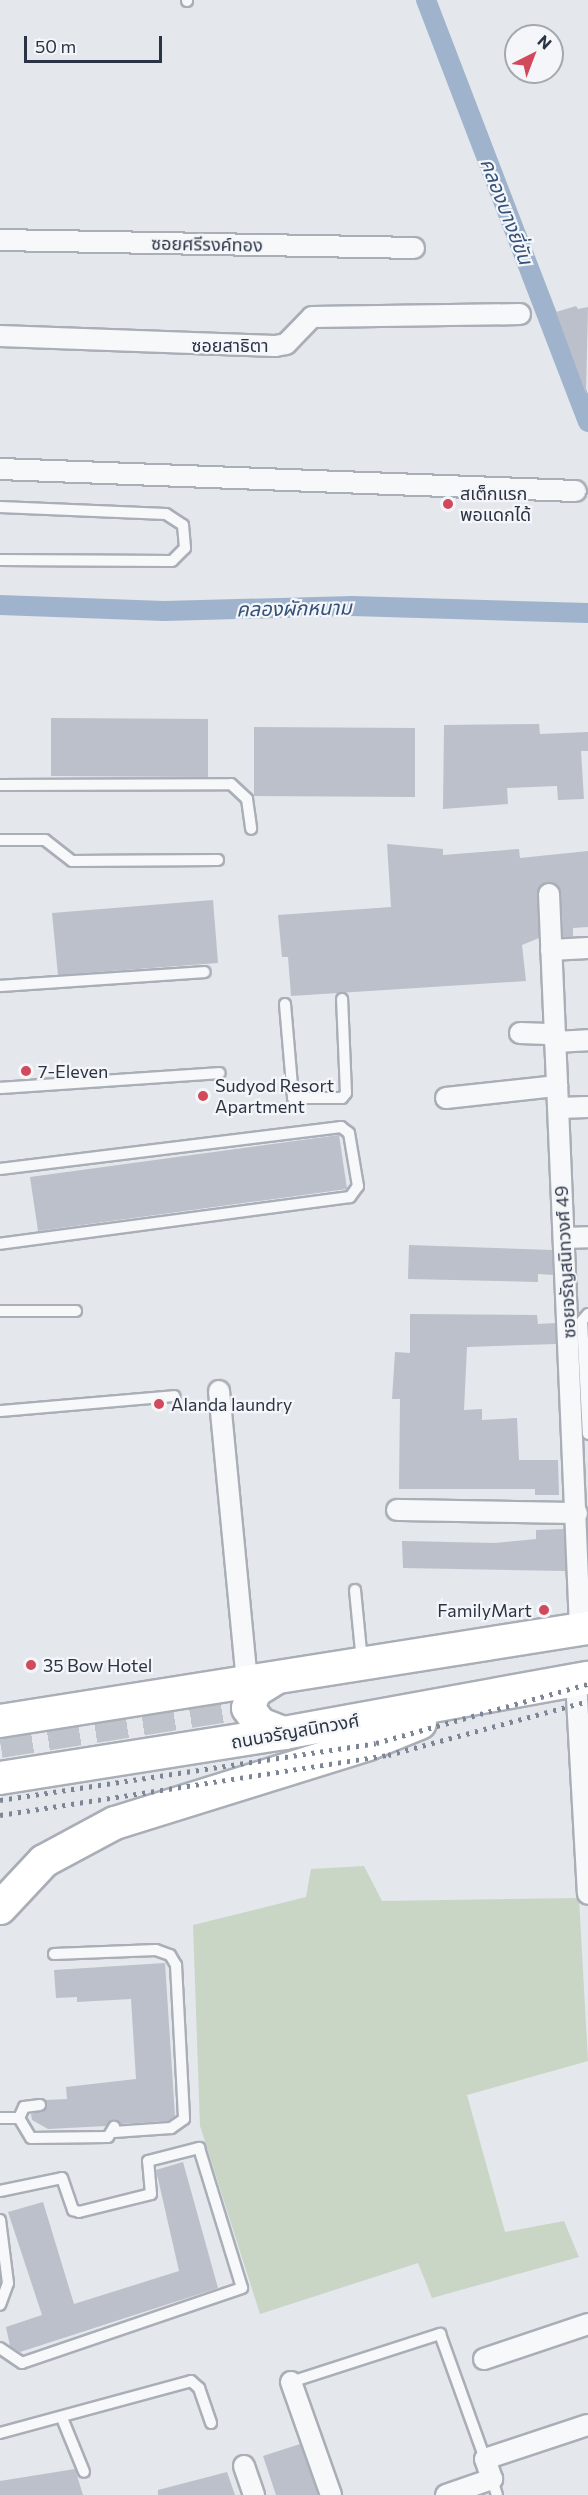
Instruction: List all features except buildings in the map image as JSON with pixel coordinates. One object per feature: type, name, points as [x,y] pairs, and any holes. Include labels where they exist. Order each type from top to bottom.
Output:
[{"type":"main road","name":"ถนนจรัญสนิทวงศ์","points":[[265,1687],[363,1664],[585,1635]]},
{"type":"main road","name":"ถนนจรัญสนิทวงศ์","points":[[0,1721],[265,1687],[585,1635]]},
{"type":"main road","name":"ถนนจรัญสนิทวงศ์","points":[[0,1778],[284,1734],[582,1679]]},
{"type":"main road","points":[[265,1687],[255,1691],[248,1708],[260,1724],[284,1734]]},
{"type":"main road","points":[[0,1908],[44,1861],[115,1823],[368,1744],[477,1700]]},
{"type":"street","name":"ซอยศรีรงค์ทอง","points":[[0,240],[414,248]]},
{"type":"street","name":"ซอยสาธิตา","points":[[0,336],[275,346],[285,344],[312,317],[520,314]]},
{"type":"street","points":[[0,469],[576,491]]},
{"type":"street","name":"ซอยจรัญสนิทวงศ์ 49","points":[[549,894],[577,1513],[585,1635]]},
{"type":"street","points":[[551,950],[588,948]]},
{"type":"street","points":[[520,1033],[588,1040]]},
{"type":"street","points":[[446,1098],[557,1086]]},
{"type":"street","points":[[558,1108],[588,1107]]},
{"type":"street","points":[[564,1238],[588,1237]]},
{"type":"street","points":[[219,1391],[265,1687]]},
{"type":"street","points":[[397,1510],[577,1513]]},
{"type":"street","points":[[582,1679],[588,1894]]},
{"type":"street","points":[[484,2359],[588,2324]]},
{"type":"street","points":[[291,2382],[331,2495]]},
{"type":"street","points":[[447,2495],[495,2487],[485,2459],[588,2425]]},
{"type":"street","points":[[244,2466],[254,2495]]},
{"type":"lane","points":[[0,507],[166,514],[183,525],[185,548],[172,561],[0,560]]},
{"type":"lane","points":[[0,785],[231,784],[247,799],[251,829]]},
{"type":"lane","points":[[0,840],[45,840],[72,861],[218,860]]},
{"type":"lane","points":[[0,986],[205,972]]},
{"type":"lane","points":[[285,1004],[293,1098],[342,1098],[346,1093],[342,999]]},
{"type":"lane","points":[[0,1088],[219,1073]]},
{"type":"lane","points":[[0,1169],[341,1127],[350,1133],[358,1186],[350,1197],[0,1244]]},
{"type":"lane","points":[[0,1311],[76,1311]]},
{"type":"lane","points":[[588,1314],[582,1321],[588,1434]]},
{"type":"lane","points":[[0,1411],[174,1396]]},
{"type":"lane","points":[[355,1590],[363,1664]]},
{"type":"lane","points":[[40,2105],[24,2107],[19,2118],[23,2132],[33,2139],[108,2137],[114,2129],[171,2128],[184,2119],[176,1965],[170,1955],[156,1950],[54,1954]]},
{"type":"lane","points":[[0,2118],[19,2118]]},
{"type":"lane","points":[[0,2191],[62,2178],[73,2210],[79,2212],[151,2194],[148,2161],[199,2148],[242,2288],[22,2363],[0,2348]]},
{"type":"lane","points":[[0,2220],[7,2290],[0,2305]]},
{"type":"lane","points":[[291,2382],[440,2334],[485,2459]]},
{"type":"lane","points":[[0,2433],[62,2418],[191,2381],[199,2388],[211,2423]]},
{"type":"lane","points":[[62,2418],[84,2472]]},
{"type":"green space","points":[[364,1866],[382,1901],[579,1898],[588,2061],[467,2095],[505,2232],[564,2221],[579,2257],[432,2298],[418,2263],[260,2314],[200,2126],[193,1925],[306,1897],[311,1869]]},
{"type":"waterway","name":"คลองบางยี่ขัน","points":[[426,0],[588,422]]},
{"type":"waterway","name":"คลองผักหนาม","points":[[0,605],[164,611],[352,606],[588,613]]},
{"type":"tunnel","points":[[0,1742],[272,1699]]},
{"type":"railway","points":[[0,1800],[376,1743],[588,1684]]},
{"type":"railway","points":[[0,1815],[388,1755],[588,1701]]},
{"type":"place","name":"สเต็กแรก พอแดกได้","points":[[448,504]]},
{"type":"place","name":"7-Eleven","points":[[26,1071]]},
{"type":"place","name":"Sudyod Resort Apartment","points":[[203,1096]]},
{"type":"place","name":"Alanda laundry","points":[[159,1404]]},
{"type":"place","name":"FamilyMart","points":[[544,1610]]},
{"type":"place","name":"35 Bow Hotel","points":[[31,1665]]}]
